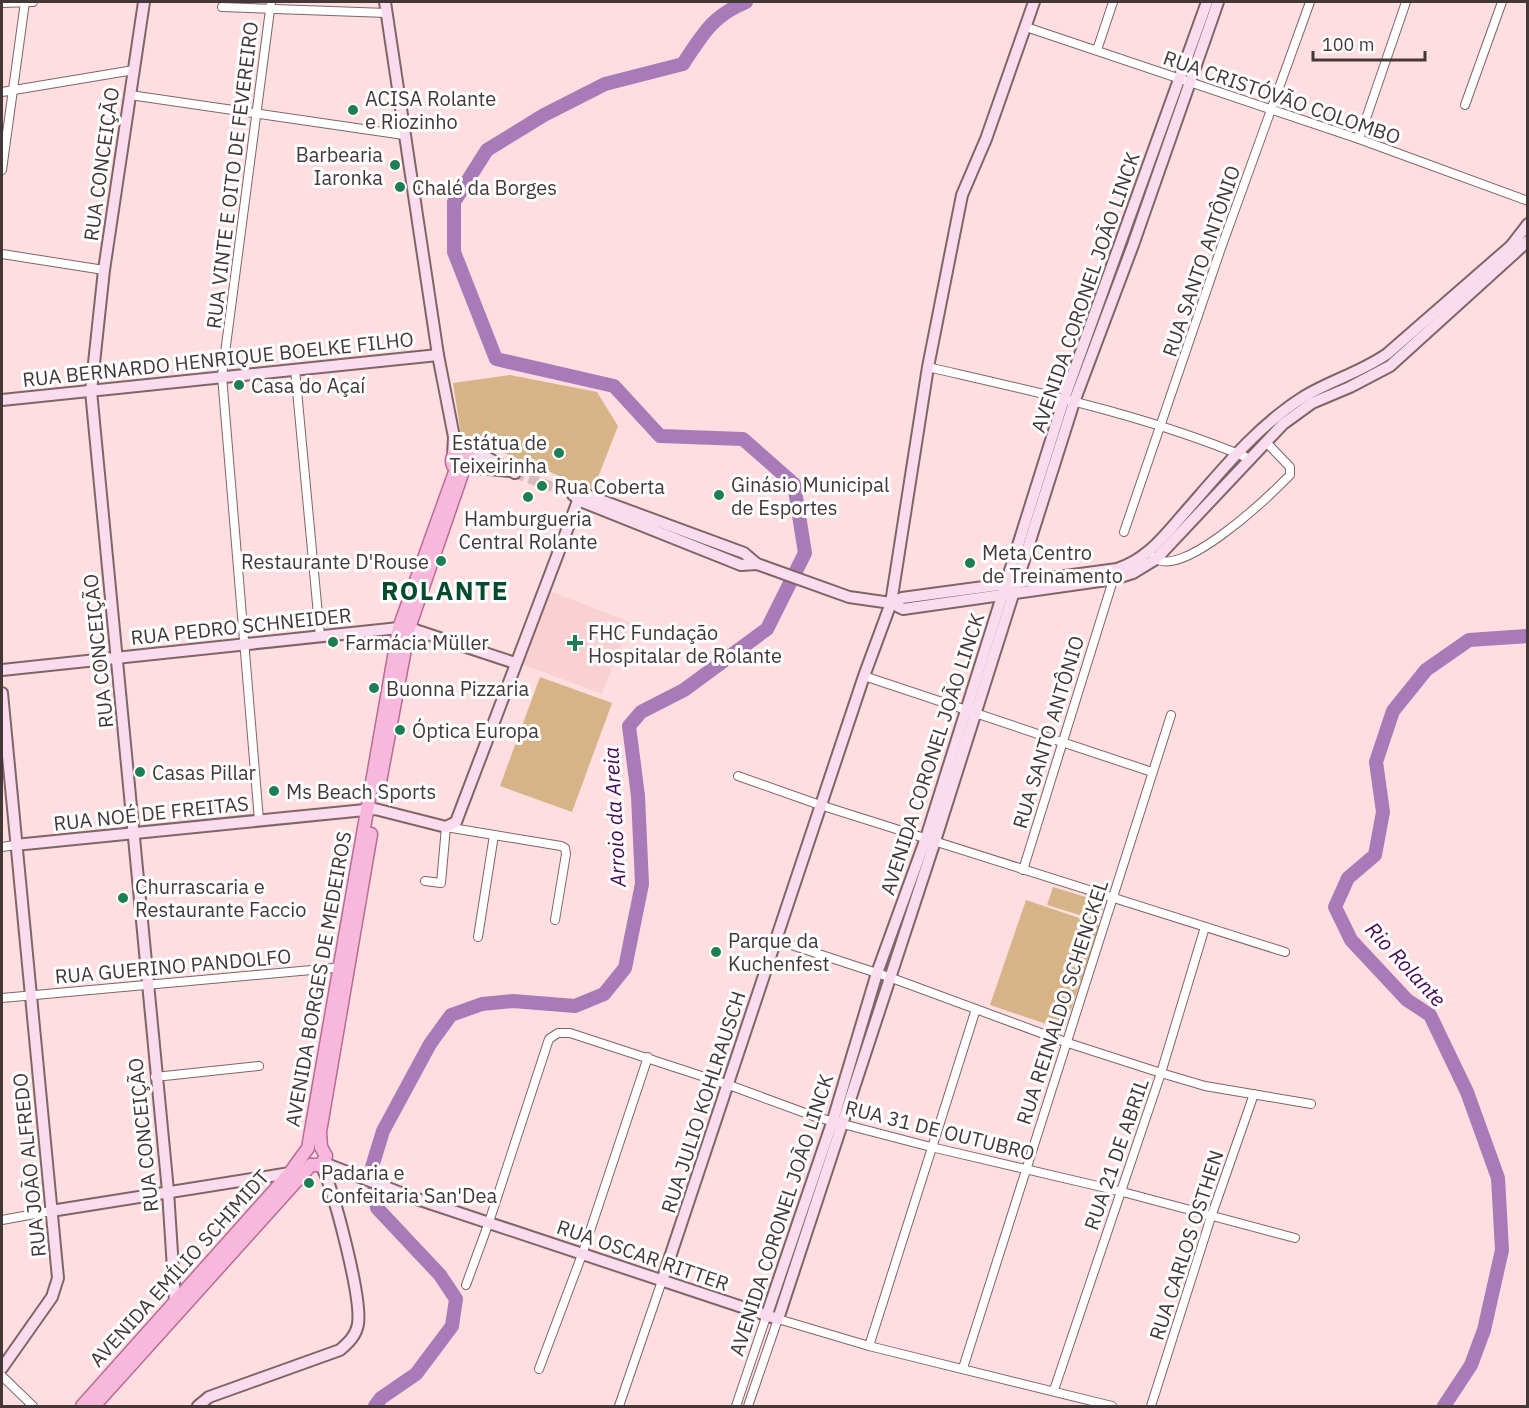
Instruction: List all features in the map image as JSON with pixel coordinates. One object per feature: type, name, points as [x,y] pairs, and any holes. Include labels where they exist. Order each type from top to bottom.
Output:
[{"type":"main road","name":"RUA CONCEIÇÃO","points":[[144,2],[104,270],[91,391],[155,1077],[179,1304]]},
{"type":"main road","name":"RUA JULIO KOHLRAUSCH","points":[[663,1278],[729,1085],[820,805],[891,603],[928,367],[962,195],[986,139],[1034,2]]},
{"type":"main road","points":[[1185,81],[1207,2]]},
{"type":"main road","points":[[1185,81],[1218,2]]},
{"type":"main road","points":[[386,7],[438,355],[454,437],[462,461],[513,472]]},
{"type":"main road","name":"AVENIDA CORONEL JOÃO LINCK","points":[[766,1317],[889,977],[969,713],[1069,401],[1134,245],[1185,81]]},
{"type":"main road","points":[[446,827],[456,822],[459,816],[576,495],[678,534],[744,554],[757,564],[817,585],[866,602],[891,603],[903,609],[953,597],[1133,573],[1283,424],[1312,403],[1350,387],[1390,366],[1511,246],[1527,224]]},
{"type":"main road","points":[[1153,555],[1236,453],[1305,396],[1367,368],[1387,354],[1527,241]]},
{"type":"main road","name":"RUA BERNARDO HENRIQUE BOELKE FILHO","points":[[2,400],[438,355]]},
{"type":"main road","name":"AVENIDA BORGES DE MEDEIROS","points":[[316,1157],[344,967],[404,628],[462,461]]},
{"type":"main road","name":"RUA PEDRO SCHNEIDER","points":[[2,670],[404,628],[515,663]]},
{"type":"main road","name":"RUA JOÃO ALFREDO","points":[[2,693],[58,1278],[57,1288],[2,1368]]},
{"type":"main road","name":"RUA NOÉ DE FREITAS","points":[[15,845],[371,810],[446,827]]},
{"type":"main road","name":"AVENIDA CORONEL JOÃO LINCK","points":[[778,1319],[838,1121],[877,973],[931,840]]},
{"type":"main road","points":[[198,1407],[209,1397],[340,1350],[351,1341],[358,1325],[358,1302],[332,1192],[316,1157]]},
{"type":"main road","name":"RUA OSCAR RITTER","points":[[316,1157],[411,1197],[663,1278],[766,1317],[778,1319]]},
{"type":"main road","name":"AVENIDA EMÍLIO SCHIMIDT","points":[[254,1220],[290,1173],[316,1157]]},
{"type":"main road","name":"AVENIDA EMÍLIO SCHIMIDT","points":[[82,1407],[254,1220],[316,1157]]},
{"type":"main road","points":[[51,1211],[290,1173]]},
{"type":"main road","name":"AVENIDA EMÍLIO SCHIMIDT","points":[[94,1407],[179,1304]]},
{"type":"street","points":[[2,170],[25,2]]},
{"type":"street","points":[[2,3],[33,2]]},
{"type":"street","points":[[1097,50],[1113,2]]},
{"type":"street","name":"RUA SANTO ANTÔNIO","points":[[1124,532],[1310,2]]},
{"type":"street","points":[[1359,139],[1407,2]]},
{"type":"street","points":[[1465,105],[1502,2]]},
{"type":"street","points":[[222,7],[271,5],[386,7]]},
{"type":"street","name":"RUA VINTE E OITO DE FEVEREIRO","points":[[259,820],[222,376],[271,5]]},
{"type":"street","name":"RUA CRISTÓVÃO COLOMBO","points":[[1026,27],[1359,139],[1527,201]]},
{"type":"street","points":[[2,92],[134,70]]},
{"type":"street","points":[[130,95],[404,135]]},
{"type":"street","points":[[2,254],[104,270]]},
{"type":"street","points":[[928,367],[1069,401],[1162,427],[1248,458]]},
{"type":"street","points":[[295,369],[320,636]]},
{"type":"street","points":[[1153,555],[1161,563],[1171,562],[1219,538],[1288,477],[1289,465],[1266,442]]},
{"type":"street","name":"RUA SANTO ANTÔNIO","points":[[1023,870],[1115,574]]},
{"type":"street","points":[[864,676],[969,713],[1152,772]]},
{"type":"street","name":"RUA REINALDO SCHENCKEL","points":[[963,1368],[1171,716]]},
{"type":"street","points":[[738,776],[820,805],[1285,952]]},
{"type":"street","points":[[425,881],[441,883],[446,827],[565,848],[555,920]]},
{"type":"street","points":[[478,937],[494,835]]},
{"type":"street","name":"RUA NOÉ DE FREITAS","points":[[2,847],[15,845]]},
{"type":"street","name":"RUA 21 DE ABRIL","points":[[1054,1390],[1119,1191],[1161,1073],[1205,927]]},
{"type":"street","points":[[776,940],[889,977],[1068,1043],[1161,1073],[1205,1086],[1311,1104]]},
{"type":"street","name":"RUA GUERINO PANDOLFO","points":[[2,998],[344,967]]},
{"type":"street","points":[[869,1346],[976,1010]]},
{"type":"street","name":"RUA 31 DE OUTUBRO","points":[[489,1222],[549,1039],[558,1033],[570,1033],[729,1085],[816,1117],[1025,1170],[1119,1191],[1295,1238]]},
{"type":"street","points":[[539,1370],[583,1252],[648,1058]]},
{"type":"street","points":[[155,1077],[259,1066]]},
{"type":"street","name":"RUA CARLOS OSTHEN","points":[[1151,1407],[1211,1217],[1254,1094]]},
{"type":"street","points":[[2,1220],[51,1211]]},
{"type":"street","points":[[466,1285],[489,1222]]},
{"type":"street","name":"RUA JULIO KOHLRAUSCH","points":[[619,1407],[663,1278]]},
{"type":"street","name":"AVENIDA CORONEL JOÃO LINCK","points":[[736,1407],[766,1317]]},
{"type":"street","name":"AVENIDA CORONEL JOÃO LINCK","points":[[748,1407],[778,1319]]},
{"type":"street","name":"RUA OSCAR RITTER","points":[[778,1319],[869,1346],[1054,1390],[1112,1407]]},
{"type":"street","points":[[2,1376],[33,1407]]},
{"type":"shaded area","points":[[510,375],[597,392],[618,426],[593,490],[461,435],[453,383]]},
{"type":"shaded area","name":"FHC Fundação Hospitalar de Rolante","points":[[547,590],[630,622],[602,694],[521,664]]},
{"type":"shaded area","points":[[540,677],[612,703],[572,812],[500,786]]},
{"type":"shaded area","points":[[1053,887],[1105,903],[1099,921],[1047,905]]},
{"type":"shaded area","points":[[1026,900],[1100,925],[1064,1030],[990,1005]]},
{"type":"waterway","name":"Arroio da Areia","points":[[375,1406],[381,1398],[416,1374],[452,1326],[456,1299],[440,1275],[377,1208],[372,1167],[383,1131],[430,1044],[451,1015],[482,1004],[513,1001],[575,1006],[604,994],[625,968],[642,884],[638,796],[629,726],[641,712],[684,690],[767,629],[805,553],[794,484],[743,439],[660,436],[614,386],[496,359],[454,252],[454,202],[487,150],[544,115],[605,84],[683,64],[716,20],[734,7],[746,2]]},
{"type":"waterway","name":"Rio Rolante","points":[[1444,1406],[1471,1365],[1484,1330],[1502,1250],[1498,1178],[1467,1092],[1430,1015],[1407,1000],[1351,940],[1335,907],[1348,878],[1375,855],[1383,812],[1376,762],[1393,711],[1426,670],[1469,640],[1528,636]]},
{"type":"tunnel","points":[[515,473],[571,494]]},
{"type":"place","name":"ACISA Rolante e Riozinho","points":[[353,110]]},
{"type":"place","name":"Barbearia Iaronka","points":[[395,165]]},
{"type":"place","name":"Chalé da Borges","points":[[400,187]]},
{"type":"place","name":"Casa do Açaí","points":[[239,385]]},
{"type":"place","name":"Estátua de Teixeirinha","points":[[559,453]]},
{"type":"place","name":"Rua Coberta","points":[[542,486]]},
{"type":"place","name":"Ginásio Municipal de Esportes","points":[[719,495]]},
{"type":"place","name":"Hamburgueria Central Rolante","points":[[528,497]]},
{"type":"place","name":"Restaurante D'Rouse","points":[[441,561]]},
{"type":"place","name":"Meta Centro de Treinamento","points":[[970,563]]},
{"type":"place","name":"Farmácia Müller","points":[[333,642]]},
{"type":"place","name":"FHC Fundação Hospitalar de Rolante","points":[[575,643]]},
{"type":"place","name":"Buonna Pizzaria","points":[[374,688]]},
{"type":"place","name":"Óptica Europa","points":[[400,730]]},
{"type":"place","name":"Casas Pillar","points":[[140,772]]},
{"type":"place","name":"Ms Beach Sports","points":[[274,791]]},
{"type":"place","name":"Churrascaria e Restaurante Faccio","points":[[123,898]]},
{"type":"place","name":"Parque da Kuchenfest","points":[[716,952]]},
{"type":"place","name":"Padaria e Confeitaria San'Dea","points":[[309,1183]]},
{"type":"district","name":"ROLANTE","points":[[445,590]]}]
